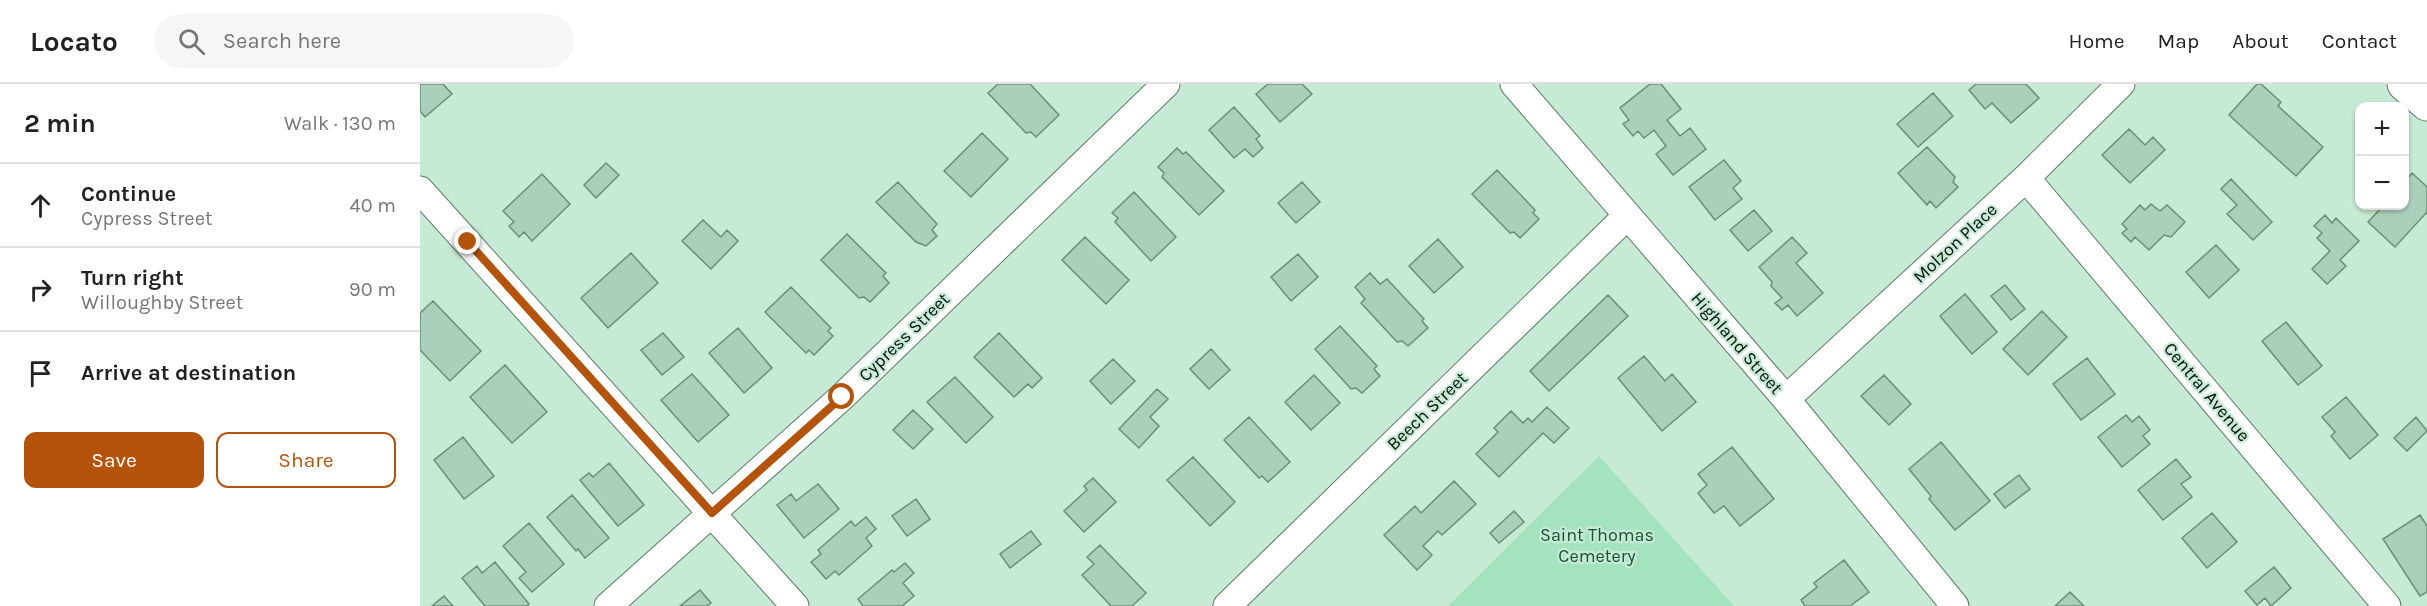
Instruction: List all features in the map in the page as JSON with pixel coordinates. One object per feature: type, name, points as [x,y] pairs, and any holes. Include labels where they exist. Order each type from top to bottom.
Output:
[{"type":"main road","points":[[2404,84],[2427,104]]},
{"type":"street","name":"Cypress Street","points":[[608,606],[842,397],[1166,84]]},
{"type":"street","name":"Highland Street","points":[[1514,84],[1786,399],[1955,606]]},
{"type":"street","name":"Molzon Place","points":[[1786,399],[2026,178],[2121,84]]},
{"type":"street","name":"Central Avenue","points":[[2026,178],[2387,606]]},
{"type":"street","points":[[420,189],[795,606]]},
{"type":"street","name":"Beech Street","points":[[1227,606],[1627,216]]},
{"type":"green space","name":"Saint Thomas Cemetery","points":[[1599,456],[1734,606],[1448,606]]},
{"type":"building","points":[[420,84],[443,84],[452,94],[425,117],[420,111]]},
{"type":"building","points":[[998,84],[1030,84],[1059,115],[1036,137],[1031,132],[1026,133],[988,93]]},
{"type":"building","points":[[1268,84],[1302,84],[1312,94],[1280,122],[1256,94]]},
{"type":"building","points":[[1650,84],[1661,84],[1681,109],[1667,120],[1680,136],[1690,128],[1706,149],[1673,175],[1656,154],[1666,146],[1654,130],[1644,138],[1638,131],[1633,136],[1623,124],[1629,120],[1620,108]]},
{"type":"building","points":[[1976,84],[2026,84],[2039,98],[2011,123],[1992,103],[1985,109],[1969,90]]},
{"type":"building","points":[[2257,84],[2261,84],[2281,102],[2278,106],[2323,147],[2296,176],[2229,115]]},
{"type":"building","points":[[1933,93],[1953,116],[1918,147],[1897,124]]},
{"type":"building","points":[[1234,107],[1260,136],[1256,139],[1263,148],[1253,157],[1245,149],[1234,158],[1209,130]]},
{"type":"building","points":[[2129,129],[2145,145],[2153,137],[2165,150],[2130,183],[2102,155]]},
{"type":"building","points":[[982,133],[1008,159],[971,197],[944,171]]},
{"type":"building","points":[[1927,147],[1955,177],[1953,182],[1958,187],[1936,208],[1930,201],[1927,205],[1898,173]]},
{"type":"building","points":[[1177,148],[1183,154],[1186,152],[1224,191],[1199,215],[1162,177],[1164,173],[1158,167]]},
{"type":"building","points":[[1724,160],[1741,181],[1733,188],[1742,199],[1715,220],[1689,187]]},
{"type":"building","points":[[606,163],[619,175],[596,198],[584,185]]},
{"type":"building","points":[[1497,170],[1535,210],[1533,213],[1539,219],[1520,238],[1514,232],[1510,233],[1472,194]]},
{"type":"building","points":[[2412,173],[2427,187],[2427,214],[2395,247],[2368,222],[2379,210],[2409,210],[2409,176]]},
{"type":"building","points":[[542,174],[570,204],[532,241],[524,232],[519,237],[509,226],[514,222],[503,211]]},
{"type":"building","points":[[2231,179],[2272,222],[2253,240],[2227,214],[2237,205],[2221,189]]},
{"type":"building","points":[[898,182],[937,224],[932,230],[937,236],[926,246],[916,242],[876,202]]},
{"type":"building","points":[[1302,182],[1320,202],[1296,223],[1278,203]]},
{"type":"building","points":[[1134,192],[1176,237],[1151,261],[1115,222],[1118,218],[1112,213]]},
{"type":"building","points":[[2151,204],[2160,211],[2167,205],[2185,222],[2171,237],[2164,235],[2149,250],[2135,237],[2131,242],[2122,233],[2127,229],[2122,224],[2140,205],[2145,210]]},
{"type":"building","points":[[1754,210],[1772,231],[1748,251],[1730,230]]},
{"type":"building","points":[[2325,215],[2332,223],[2336,218],[2359,241],[2340,260],[2346,266],[2327,284],[2312,269],[2330,251],[2317,238],[2322,233],[2314,226]]},
{"type":"building","points":[[703,220],[721,237],[727,230],[738,241],[711,269],[682,241]]},
{"type":"building","points":[[847,234],[886,273],[883,276],[889,283],[870,302],[864,297],[859,298],[821,260]]},
{"type":"building","points":[[1085,237],[1129,280],[1106,304],[1062,260]]},
{"type":"building","points":[[1792,237],[1807,253],[1796,263],[1823,293],[1797,316],[1788,305],[1782,310],[1775,303],[1782,298],[1759,267]]},
{"type":"building","points":[[1438,239],[1463,267],[1434,293],[1409,266]]},
{"type":"building","points":[[2216,245],[2239,270],[2209,298],[2186,272]]},
{"type":"building","points":[[631,253],[658,283],[608,328],[581,298]]},
{"type":"building","points":[[1298,254],[1318,277],[1291,301],[1271,277]]},
{"type":"building","points":[[1370,273],[1380,284],[1387,279],[1424,319],[1422,321],[1428,328],[1408,346],[1402,341],[1397,342],[1361,303],[1365,299],[1355,287]]},
{"type":"building","points":[[2005,285],[2025,309],[2011,320],[1991,296]]},
{"type":"building","points":[[791,287],[831,328],[828,331],[833,336],[814,355],[809,350],[806,353],[765,312]]},
{"type":"building","points":[[1965,294],[1997,332],[1972,354],[1940,316]]},
{"type":"building","points":[[1608,295],[1628,316],[1549,391],[1530,371]]},
{"type":"building","points":[[433,301],[481,351],[450,381],[420,350],[420,313]]},
{"type":"building","points":[[2042,311],[2067,337],[2028,375],[2003,349]]},
{"type":"building","points":[[2286,322],[2322,366],[2298,385],[2262,341]]},
{"type":"building","points":[[1340,326],[1377,366],[1374,369],[1380,376],[1362,393],[1356,388],[1351,389],[1315,349]]},
{"type":"building","points":[[738,328],[772,368],[744,393],[709,353]]},
{"type":"building","points":[[663,333],[684,357],[662,375],[641,350]]},
{"type":"building","points":[[999,333],[1042,378],[1032,388],[1028,384],[1014,397],[974,357]]},
{"type":"building","points":[[1211,349],[1230,370],[1209,389],[1190,369]]},
{"type":"building","points":[[1644,356],[1665,381],[1672,374],[1696,402],[1662,431],[1618,378]]},
{"type":"building","points":[[2087,358],[2115,394],[2081,420],[2053,384]]},
{"type":"building","points":[[1113,359],[1135,381],[1111,404],[1090,381]]},
{"type":"building","points":[[505,365],[547,412],[512,443],[470,397]]},
{"type":"building","points":[[692,374],[729,415],[698,442],[661,400]]},
{"type":"building","points":[[1314,375],[1340,403],[1311,430],[1285,402]]},
{"type":"building","points":[[1884,375],[1911,404],[1889,425],[1861,396]]},
{"type":"building","points":[[955,377],[993,417],[966,443],[927,402]]},
{"type":"building","points":[[1157,389],[1168,399],[1150,417],[1159,426],[1139,448],[1119,429]]},
{"type":"building","points":[[2346,397],[2378,435],[2350,459],[2331,436],[2335,432],[2322,417]]},
{"type":"building","points":[[1547,407],[1569,428],[1554,443],[1543,433],[1499,477],[1476,454],[1498,432],[1494,428],[1511,411],[1523,423],[1528,418],[1532,422]]},
{"type":"building","points":[[913,410],[933,429],[913,449],[893,430]]},
{"type":"building","points":[[2126,415],[2132,422],[2139,416],[2150,430],[2143,436],[2150,444],[2122,467],[2098,437]]},
{"type":"building","points":[[1249,417],[1290,462],[1268,482],[1262,476],[1259,478],[1224,440]]},
{"type":"building","points":[[2416,417],[2427,431],[2407,451],[2394,438]]},
{"type":"building","points":[[463,437],[494,476],[464,499],[434,460]]},
{"type":"building","points":[[1941,442],[1990,501],[1955,530],[1929,499],[1931,496],[1909,469]]},
{"type":"building","points":[[1732,447],[1774,499],[1740,526],[1724,506],[1714,513],[1698,493],[1707,485],[1698,474]]},
{"type":"building","points":[[1193,457],[1235,502],[1210,526],[1167,480]]},
{"type":"building","points":[[2176,459],[2191,477],[2181,484],[2192,497],[2163,520],[2138,490]]},
{"type":"building","points":[[609,463],[644,505],[618,526],[580,480],[589,473],[593,477]]},
{"type":"building","points":[[2019,475],[2030,489],[2005,508],[1994,494]]},
{"type":"building","points":[[1093,478],[1116,502],[1084,532],[1064,511],[1087,490],[1084,486]]},
{"type":"building","points":[[1454,481],[1476,504],[1442,535],[1438,531],[1423,546],[1432,555],[1417,570],[1384,535],[1415,506],[1421,513]]},
{"type":"building","points":[[818,484],[839,509],[804,538],[777,505],[791,494],[796,501]]},
{"type":"building","points":[[572,495],[609,538],[585,558],[578,549],[576,551],[547,517]]},
{"type":"building","points":[[916,499],[930,519],[907,536],[892,516]]},
{"type":"building","points":[[1514,511],[1524,522],[1499,543],[1490,533]]},
{"type":"building","points":[[2212,513],[2237,542],[2207,568],[2182,538]]},
{"type":"building","points":[[2420,515],[2427,526],[2427,592],[2420,596],[2383,539]]},
{"type":"building","points":[[866,517],[876,529],[866,538],[872,546],[839,575],[835,571],[826,579],[811,562],[821,554],[818,550],[851,521],[855,526]]},
{"type":"building","points":[[529,523],[564,564],[532,592],[519,578],[526,572],[503,546]]},
{"type":"building","points":[[1031,531],[1041,544],[1010,568],[1000,554]]},
{"type":"building","points":[[1100,545],[1146,593],[1132,606],[1111,606],[1082,575],[1094,564],[1087,557]]},
{"type":"building","points":[[1844,560],[1869,592],[1850,606],[1805,606],[1801,600],[1817,587],[1814,583]]},
{"type":"building","points":[[495,562],[529,604],[527,606],[485,606],[462,578],[477,566],[482,573]]},
{"type":"building","points":[[905,563],[914,573],[903,583],[914,596],[902,606],[863,606],[858,599],[892,570],[894,572]]},
{"type":"building","points":[[2274,567],[2291,588],[2271,606],[2265,598],[2257,605],[2245,591]]},
{"type":"building","points":[[700,590],[711,603],[707,606],[680,606]]},
{"type":"building","points":[[2070,592],[2084,606],[2055,606]]},
{"type":"building","points":[[444,596],[453,606],[432,606]]},
{"type":"route","points":[[468,242],[712,513],[842,397]]}]
